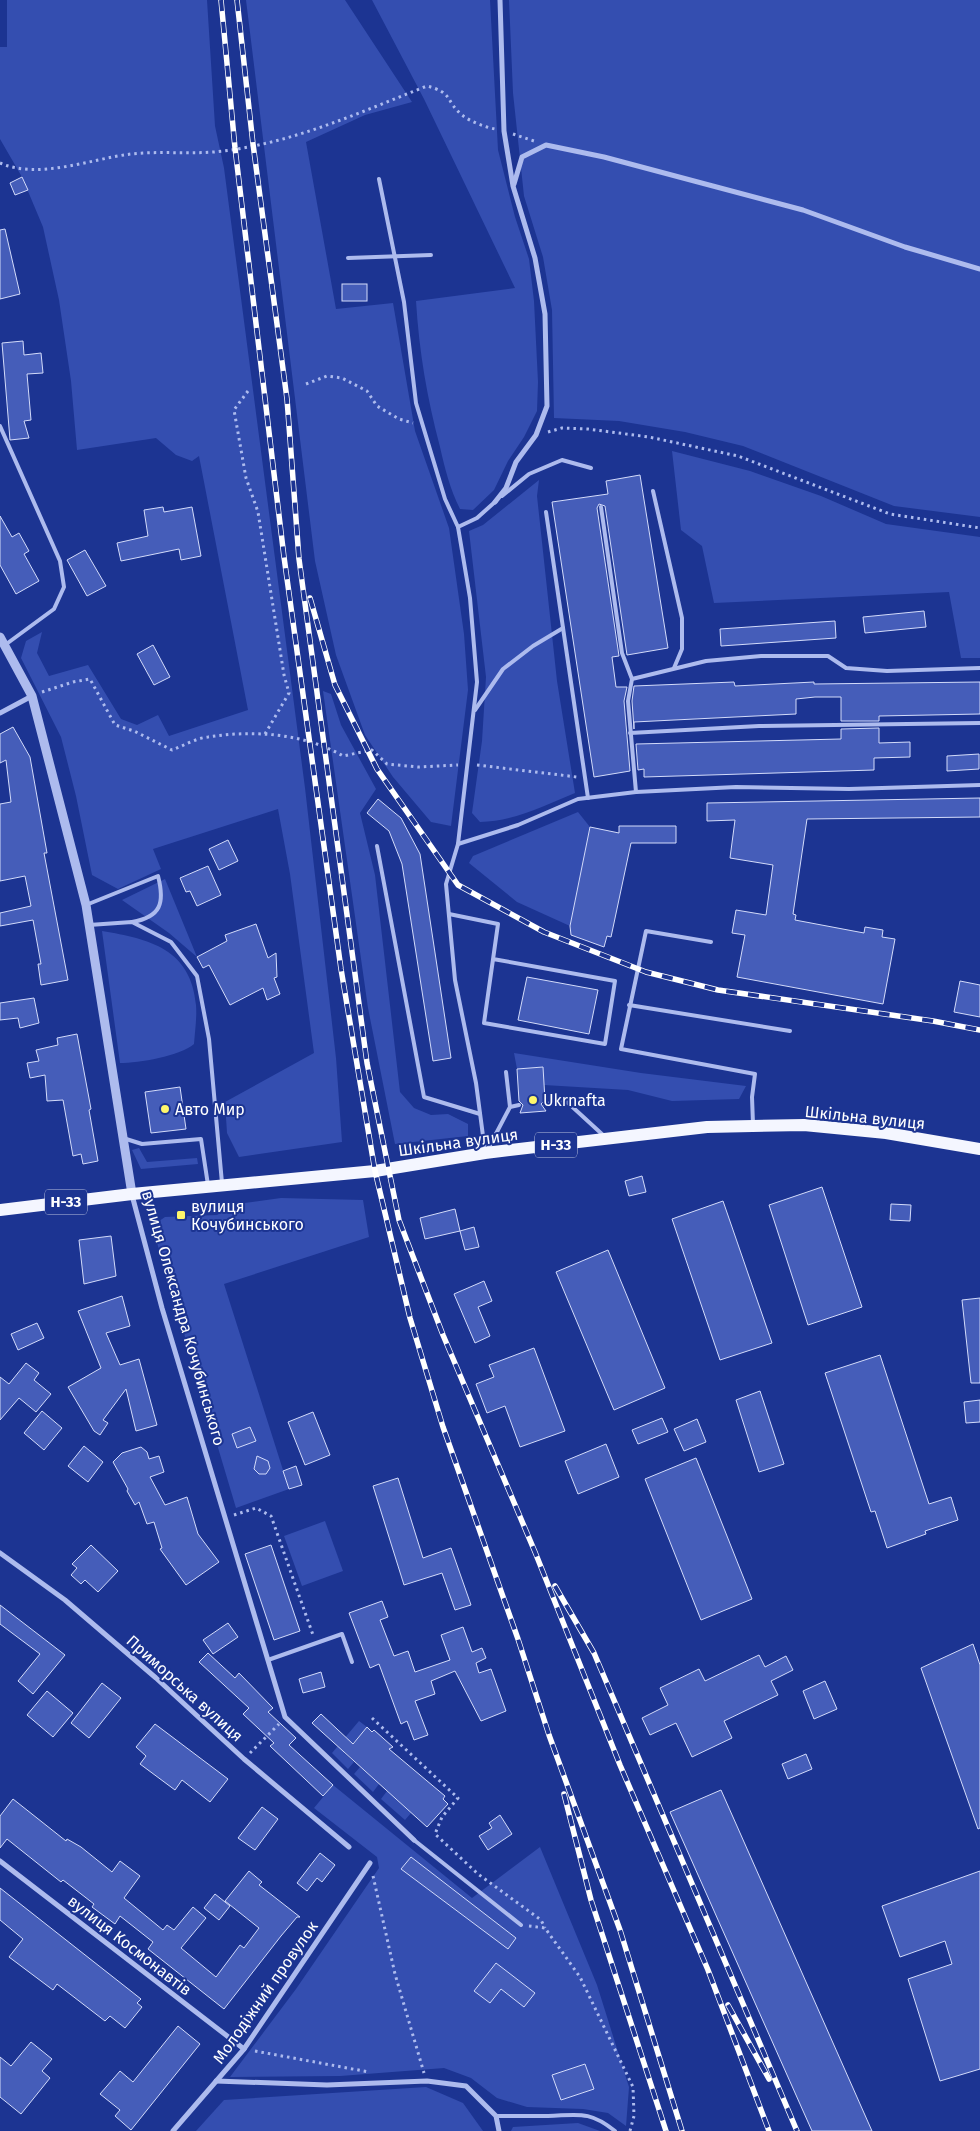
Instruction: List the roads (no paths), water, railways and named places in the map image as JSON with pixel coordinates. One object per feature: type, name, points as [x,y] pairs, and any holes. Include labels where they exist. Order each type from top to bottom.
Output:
[{"type":"main road","name":"Шкільна вулиця","points":[[0,1210],[132,1194],[376,1171],[485,1153],[707,1127],[804,1125],[886,1133],[980,1149]]},
{"type":"street","points":[[495,502],[506,488],[516,462],[536,435],[547,406],[545,314],[535,258],[513,186],[504,131],[500,0]]},
{"type":"street","points":[[513,186],[522,157],[546,145],[704,183],[803,210],[905,246],[980,269]]},
{"type":"street","name":"вулиця Олександра Кочубинського","points":[[0,636],[32,696],[86,905],[132,1194],[162,1308],[285,1717],[414,1840]]},
{"type":"street","points":[[0,713],[32,696]]},
{"type":"street","name":"Приморська вулиця","points":[[0,1553],[65,1600],[156,1678],[244,1759],[349,1848]]},
{"type":"street","name":"вулиця Космонавтів","points":[[0,1861],[244,2049]]},
{"type":"street","name":"Молодіжний провулок","points":[[173,2131],[244,2049],[370,1863]]},
{"type":"street","points":[[216,2081],[327,2084],[427,2081],[466,2086],[496,2116],[499,2131]]},
{"type":"lane","points":[[379,179],[404,302],[416,403],[445,499],[458,527],[470,598],[477,682],[458,844],[446,884],[455,980],[476,1083],[485,1153]]},
{"type":"lane","points":[[348,258],[394,258],[431,255]]},
{"type":"lane","points":[[0,426],[60,561],[64,587],[54,609],[5,645]]},
{"type":"lane","points":[[458,527],[477,518],[529,474],[562,460],[591,468]]},
{"type":"lane","points":[[653,491],[682,618],[682,650],[674,668]]},
{"type":"lane","points":[[601,506],[622,653],[632,679],[628,701],[630,733],[636,768],[636,792]]},
{"type":"lane","points":[[546,512],[588,798]]},
{"type":"lane","points":[[474,712],[503,669],[533,646],[563,628]]},
{"type":"lane","points":[[632,679],[706,661],[761,656],[828,656],[846,668],[886,671],[980,668]]},
{"type":"lane","points":[[630,733],[759,726],[980,724]]},
{"type":"lane","points":[[458,844],[518,825],[578,799],[636,792],[736,787],[849,789],[980,785]]},
{"type":"lane","points":[[377,846],[424,1097],[480,1114]]},
{"type":"lane","points":[[86,905],[158,876],[163,894],[159,907],[147,919],[89,925]]},
{"type":"lane","points":[[449,914],[498,924],[493,959],[484,1023],[605,1044],[615,981],[493,959]]},
{"type":"lane","points":[[132,922],[171,942],[197,976],[208,1039],[222,1185]]},
{"type":"lane","points":[[711,942],[646,931],[621,1049],[755,1074],[752,1097],[753,1126]]},
{"type":"lane","points":[[629,1005],[790,1031]]},
{"type":"lane","points":[[485,1153],[510,1106],[506,1072]]},
{"type":"lane","points":[[546,1104],[567,1102],[607,1139]]},
{"type":"lane","points":[[510,1106],[519,1105]]},
{"type":"lane","points":[[123,1138],[142,1144],[201,1139],[208,1187]]},
{"type":"lane","points":[[268,1660],[342,1634],[352,1662]]},
{"type":"lane","points":[[414,1840],[521,1925]]},
{"type":"lane","points":[[496,2116],[550,2116],[577,2113],[602,2120],[615,2131]]},
{"type":"railway","points":[[221,0],[235,148],[284,557],[341,969],[375,1171],[410,1318],[443,1427],[518,1639],[549,1735],[620,1930],[682,2131]]},
{"type":"railway","points":[[237,0],[253,144],[287,399],[299,559],[367,1063],[399,1220],[443,1335],[535,1552],[620,1765],[708,1970],[769,2131]]},
{"type":"railway","points":[[310,598],[335,685],[377,769],[458,885],[544,932],[646,972],[718,990],[933,1021],[980,1030]]},
{"type":"railway","points":[[555,1586],[594,1653],[797,2131]]},
{"type":"railway","points":[[564,1794],[591,1900],[666,2131]]},
{"type":"railway","points":[[728,2005],[769,2079]]},
{"type":"place","name":"Ukrnafta","points":[[533,1100]]},
{"type":"place","name":"Авто Мир","points":[[165,1109]]},
{"type":"place","name":"вулиця Кочубинського","points":[[181,1215]]}]
